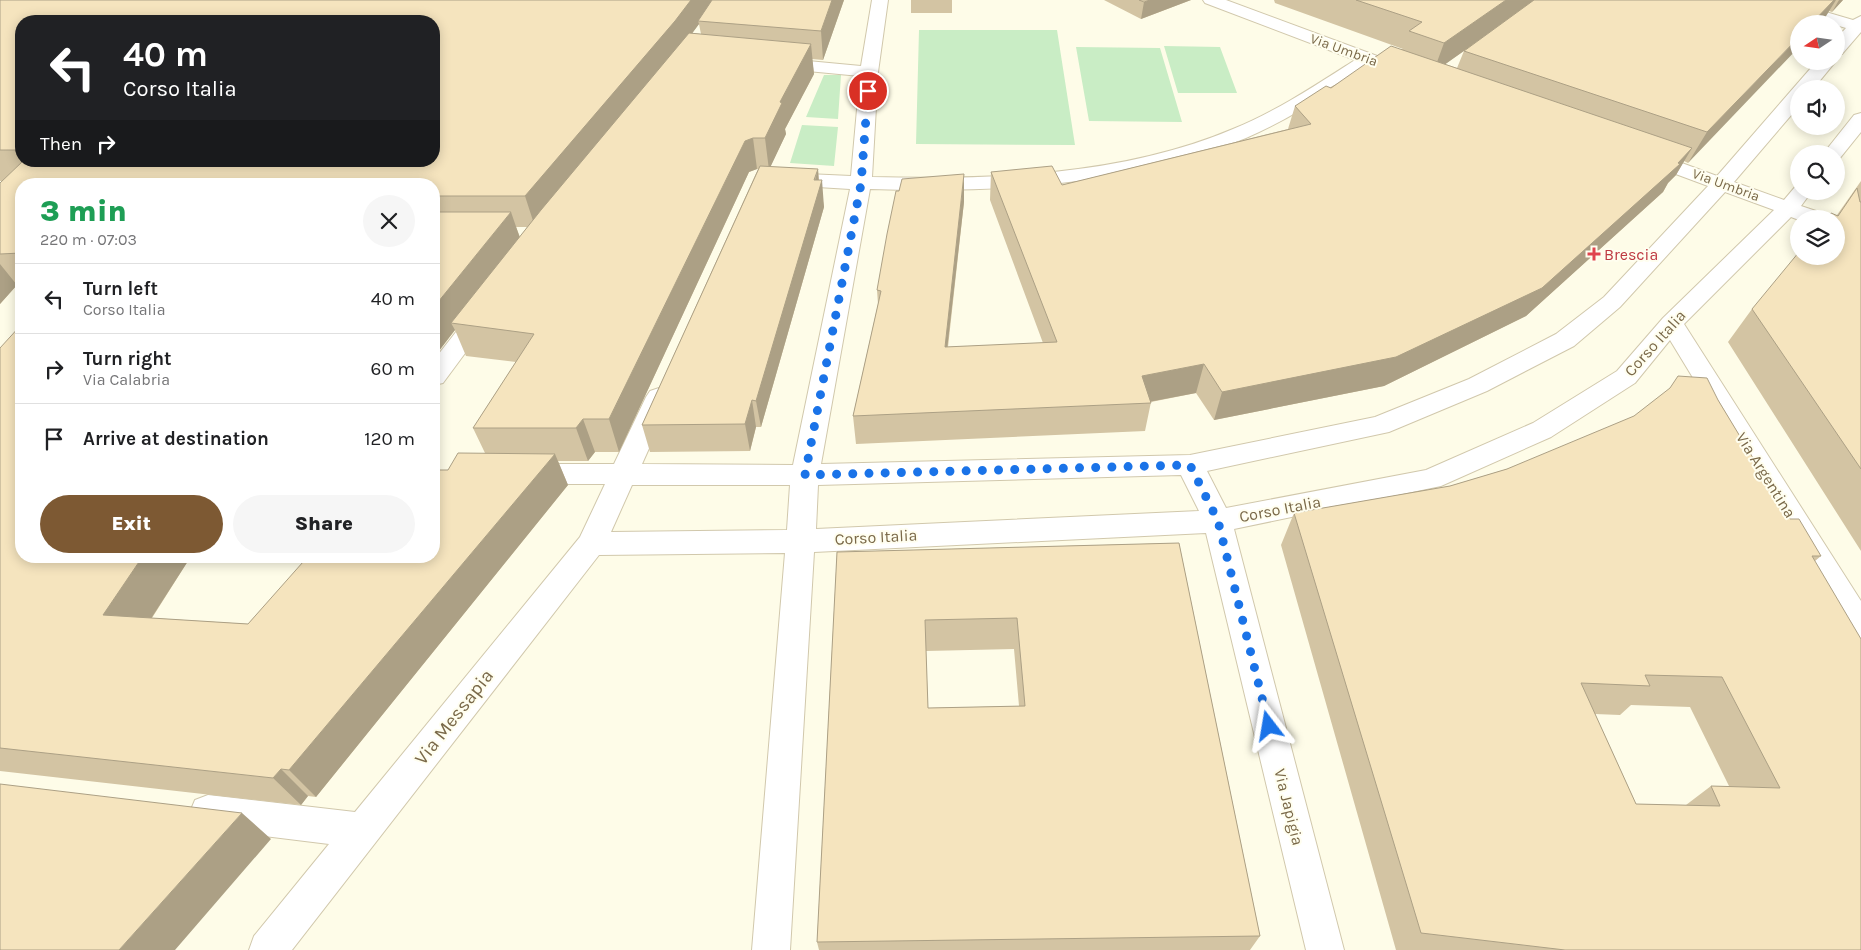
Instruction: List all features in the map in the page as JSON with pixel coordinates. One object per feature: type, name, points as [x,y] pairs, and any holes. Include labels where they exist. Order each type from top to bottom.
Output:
[{"type":"street","points":[[771,950],[805,475],[861,184],[869,72],[880,0]]},
{"type":"street","points":[[1767,0],[1860,25],[1845,41]]},
{"type":"street","name":"Via Umbria","points":[[1222,2],[1369,60],[1397,69]]},
{"type":"street","points":[[767,178],[861,184],[919,184],[1039,178],[1111,169],[1179,154],[1238,134],[1278,115],[1369,60]]},
{"type":"street","points":[[755,61],[869,72]]},
{"type":"street","points":[[1811,80],[1819,70]]},
{"type":"street","points":[[500,473],[805,475],[1190,465],[1380,425],[1478,385],[1565,340],[1612,302],[1722,183],[1790,104]]},
{"type":"street","points":[[1840,145],[1861,120]]},
{"type":"street","name":"Via Umbria","points":[[1629,150],[1722,183],[1790,199]]},
{"type":"street","name":"Via Umbria","points":[[1795,200],[1807,210]]},
{"type":"street","name":"Corso Italia","points":[[590,544],[800,540],[1218,521],[1430,479],[1542,430],[1626,378],[1671,323],[1795,200]]},
{"type":"street","points":[[440,369],[494,299]]},
{"type":"street","name":"Via Argentina","points":[[1671,323],[1861,627]]},
{"type":"street","name":"Via Messapia","points":[[268,950],[590,544],[669,376]]},
{"type":"street","name":"Via Japigia","points":[[1190,465],[1218,521],[1325,950]]},
{"type":"street","points":[[177,809],[364,830]]},
{"type":"green space","points":[[919,30],[1057,30],[1075,145],[916,144]]},
{"type":"green space","points":[[1164,46],[1220,47],[1237,93],[1178,93]]},
{"type":"green space","points":[[1076,47],[1160,48],[1182,122],[1089,121]]},
{"type":"green space","points":[[824,75],[841,75],[838,119],[806,117]]},
{"type":"green space","points":[[802,125],[838,127],[834,166],[790,163]]},
{"type":"building","points":[[0,0],[691,0],[525,196],[440,196],[440,178],[15,178],[15,253],[0,254],[0,183],[17,167],[440,167],[440,15],[15,15],[15,150],[0,150]]},
{"type":"building","points":[[712,0],[832,0],[821,31],[698,21]]},
{"type":"building","points":[[1356,0],[1506,0],[1444,43],[1409,31],[1422,22]]},
{"type":"building","points":[[1534,0],[1834,0],[1820,15],[1790,15],[1790,46],[1707,132],[1464,51]]},
{"type":"building","points":[[689,33],[811,44],[780,102],[782,103],[765,138],[753,138],[745,141],[609,419],[583,419],[576,428],[473,428],[534,334],[451,323],[541,210]]},
{"type":"building","points":[[1391,46],[1692,148],[1678,163],[1680,164],[1542,288],[1396,357],[1222,392],[1204,364],[1142,376],[1151,403],[853,416],[881,291],[877,290],[887,234],[896,191],[899,191],[902,179],[964,174],[945,347],[1057,342],[991,172],[1052,166],[1062,185],[1311,124],[1295,106],[1326,86],[1331,88]]},
{"type":"building","points":[[760,166],[818,169],[814,180],[822,180],[756,401],[752,400],[745,424],[642,425]]},
{"type":"building","points":[[1857,188],[1861,202],[1861,469],[1752,309],[1790,263],[1790,265],[1845,265],[1845,210],[1842,210]]},
{"type":"building","points":[[440,212],[511,212],[440,300]]},
{"type":"building","points":[[15,332],[15,563],[138,563],[103,615],[248,624],[302,563],[440,563],[440,470],[448,470],[458,453],[555,454],[289,770],[281,769],[273,778],[0,748],[0,348]]},
{"type":"building","points":[[1678,376],[1707,378],[1718,400],[1790,519],[1799,519],[1821,556],[1812,556],[1861,639],[1861,950],[1565,950],[1421,933],[1294,513],[1450,486],[1507,469],[1634,416],[1670,388]],"holes":[[[1645,675],[1722,677],[1780,788],[1711,786],[1720,806],[1636,804],[1581,683],[1650,686]]]},
{"type":"building","points":[[1179,543],[1260,936],[817,942],[837,552]],"holes":[[[1017,618],[1025,706],[928,708],[925,620]]]},
{"type":"building","points":[[0,784],[242,813],[119,950],[0,950]]},
{"type":"place","name":"Brescia","points":[[1594,254]]},
{"type":"route","points":[[868,91],[861,184],[805,475],[1190,465],[1218,521],[1269,726]]}]
